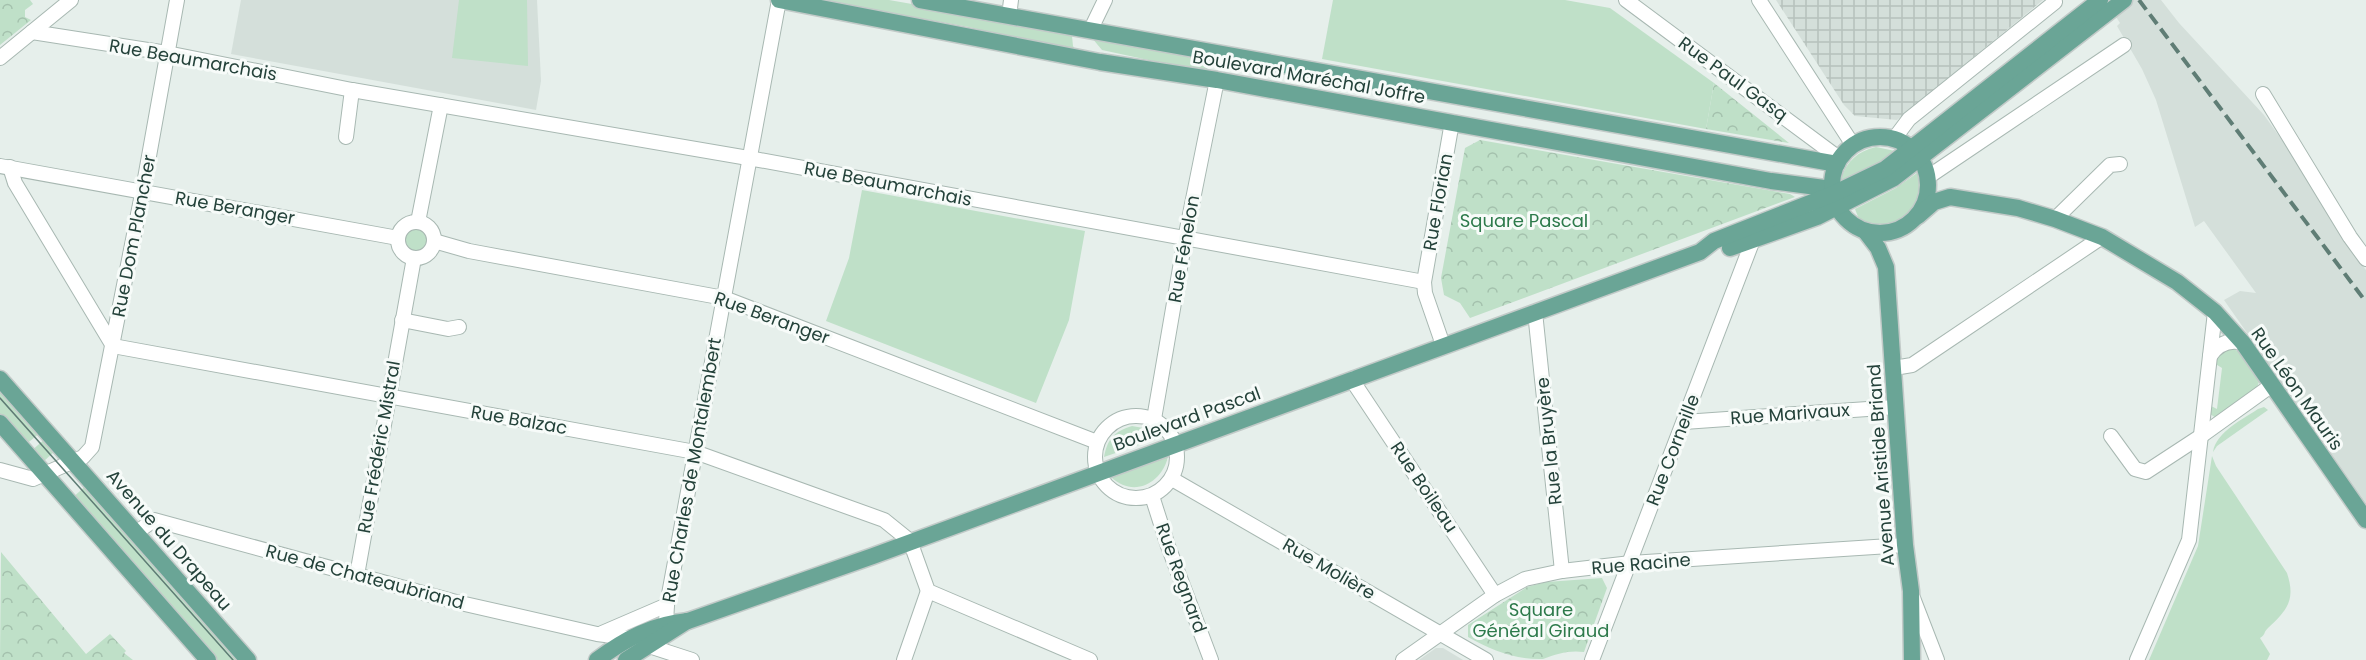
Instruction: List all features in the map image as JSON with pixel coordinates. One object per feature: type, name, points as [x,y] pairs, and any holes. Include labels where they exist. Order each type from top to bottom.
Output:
[{"type":"main road","name":"Boulevard Maréchal Joffre","points":[[779,0],[1100,62],[1217,80],[1771,181],[1834,197]]},
{"type":"main road","name":"Boulevard Maréchal Joffre","points":[[920,0],[1010,8],[1090,30],[1153,42],[1447,95],[1838,161]]},
{"type":"main road","points":[[1950,197],[1936,189],[1928,179],[1916,154],[1894,139],[1871,138],[1853,145],[1838,161],[1834,197],[1894,178],[1916,154],[2102,5],[2124,0]]},
{"type":"main road","points":[[1090,30],[1086,40],[1089,49],[1100,62]]},
{"type":"main road","points":[[1153,42],[1214,60],[1218,67],[1217,80]]},
{"type":"main road","points":[[1447,95],[1448,121]]},
{"type":"main road","points":[[1917,216],[1925,202],[1928,179]]},
{"type":"main road","name":"Avenue Aristide Briand","points":[[1834,197],[1849,222],[1865,231],[1878,248],[1886,267],[1905,545],[1911,591],[1912,660]]},
{"type":"main road","name":"Boulevard Pascal","points":[[1700,252],[1717,252],[1816,217],[1834,197]]},
{"type":"main road","name":"Boulevard Pascal","points":[[601,657],[629,638],[666,629],[1176,444],[1700,252],[1714,241],[1834,197]]},
{"type":"main road","points":[[1865,231],[1880,234],[1901,229],[1936,201],[1950,197]]},
{"type":"main road","name":"Rue Léon Mauris","points":[[1950,197],[2018,208],[2055,219],[2102,237],[2177,282],[2215,312],[2243,343],[2366,520]]},
{"type":"main road","name":"Avenue Aristide Briand","points":[[1886,267],[1896,236],[1901,229]]},
{"type":"main road","name":"Avenue du Drapeau","points":[[0,379],[248,660]]},
{"type":"main road","points":[[0,423],[50,472],[208,660]]},
{"type":"main road","name":"Boulevard Pascal","points":[[627,660],[649,646],[666,629]]},
{"type":"street","points":[[0,58],[71,0]]},
{"type":"street","name":"Rue Dom Plancher","points":[[73,462],[93,447],[177,0]]},
{"type":"street","name":"Rue Charles de Montalembert","points":[[666,629],[668,605],[695,452],[779,0]]},
{"type":"street","points":[[1090,30],[1105,0]]},
{"type":"street","name":"Rue Paul Gasq","points":[[1626,0],[1838,161]]},
{"type":"street","points":[[1759,0],[1853,145]]},
{"type":"street","points":[[1894,139],[1909,118],[2055,2]]},
{"type":"street","name":"Rue Beaumarchais","points":[[32,32],[167,53],[352,90],[748,158],[1424,282]]},
{"type":"street","points":[[1928,179],[2124,45]]},
{"type":"street","name":"Rue Fénelon","points":[[1154,419],[1185,239],[1217,80]]},
{"type":"street","points":[[346,137],[352,90]]},
{"type":"street","points":[[2264,94],[2350,237],[2366,259]]},
{"type":"street","points":[[418,222],[441,105]]},
{"type":"street","name":"Rue Florian","points":[[1424,282],[1448,121]]},
{"type":"street","points":[[2055,219],[2110,165],[2121,164]]},
{"type":"street","points":[[5,167],[113,346]]},
{"type":"street","name":"Rue Beranger","points":[[5,167],[398,238]]},
{"type":"street","points":[[418,222],[430,229],[434,242],[427,254],[414,258],[402,252],[398,238],[404,227],[418,222]]},
{"type":"street","points":[[1894,369],[1912,365],[2102,237]]},
{"type":"street","name":"Rue Corneille","points":[[1592,660],[1753,240]]},
{"type":"street","name":"Rue Beranger","points":[[434,242],[469,251],[724,298],[1097,442]]},
{"type":"street","name":"Rue Frédéric Mistral","points":[[357,575],[414,258]]},
{"type":"street","points":[[1424,282],[1425,293],[1443,345]]},
{"type":"street","name":"Rue la Bruyère","points":[[1535,312],[1562,571]]},
{"type":"street","points":[[2137,660],[2189,540],[2215,312]]},
{"type":"street","points":[[402,320],[448,329],[459,327]]},
{"type":"street","points":[[2210,356],[2217,347],[2225,343],[2236,341],[2243,343]]},
{"type":"street","name":"Rue Balzac","points":[[113,346],[695,452],[884,519],[910,541]]},
{"type":"street","name":"Rue Boileau","points":[[1354,378],[1356,386],[1495,595]]},
{"type":"street","points":[[2111,436],[2133,467],[2140,472],[2150,470],[2272,385]]},
{"type":"street","name":"Rue Marivaux","points":[[1684,422],[1896,407]]},
{"type":"street","points":[[1136,415],[1154,419],[1167,428],[1176,444],[1178,463],[1172,479],[1152,496],[1138,499],[1124,497],[1106,486],[1097,472],[1095,454],[1097,442],[1105,430],[1119,419],[1136,415]]},
{"type":"street","points":[[0,470],[33,479],[73,462]]},
{"type":"street","name":"Rue Molière","points":[[1172,479],[1486,660]]},
{"type":"street","name":"Rue Regnard","points":[[1152,496],[1168,546],[1211,660]]},
{"type":"street","name":"Rue de Chateaubriand","points":[[137,532],[154,520],[456,602],[597,634],[629,638]]},
{"type":"street","points":[[904,660],[928,591],[910,541]]},
{"type":"street","name":"Rue Racine","points":[[1403,660],[1495,595],[1525,579],[1562,571],[1630,563],[1905,545]]},
{"type":"street","points":[[928,591],[1090,660]]},
{"type":"street","points":[[1911,591],[1937,660]]},
{"type":"street","points":[[601,657],[597,634],[668,605]]},
{"type":"street","points":[[649,646],[692,660]]},
{"type":"shaded area","points":[[241,0],[537,0],[541,81],[536,110],[231,54]]},
{"type":"shaded area","points":[[1776,0],[2043,0],[1897,120],[1855,116],[1844,105]]},
{"type":"shaded area","points":[[2105,0],[2161,0],[2179,23],[2264,115],[2292,154],[2345,242],[2366,270],[2366,503],[2224,300],[2240,291],[2256,293],[2204,221],[2195,227],[2156,100],[2142,69],[2117,26],[2120,23]]},
{"type":"shaded area","points":[[1436,648],[1443,648],[1463,660],[1419,660]]},
{"type":"green space","points":[[0,0],[30,0],[33,4],[25,10],[25,17],[31,20],[0,45]]},
{"type":"green space","points":[[459,0],[527,0],[528,66],[452,58]]},
{"type":"green space","points":[[819,0],[889,0],[1066,31],[1072,36],[1073,46],[1077,53],[969,27]]},
{"type":"green space","points":[[1333,0],[1565,0],[1610,8],[1714,83],[1706,129],[1322,59]]},
{"type":"green space","points":[[1092,38],[1186,56],[1208,69],[1204,72],[1102,50]]},
{"type":"green space","points":[[1714,83],[1789,143],[1706,129]]},
{"type":"green space","name":"Square Pascal","points":[[1480,140],[1790,194],[1795,197],[1470,318],[1460,303],[1444,295],[1441,278],[1465,148]]},
{"type":"green space","points":[[1876,147],[1895,151],[1897,156],[1846,182],[1841,178],[1846,167],[1854,158]]},
{"type":"green space","points":[[1917,173],[1920,186],[1919,198],[1914,209],[1906,217],[1885,226],[1872,226],[1860,222],[1855,209],[1896,188]]},
{"type":"green space","points":[[862,190],[1085,231],[1069,320],[1036,403],[826,321],[849,258]]},
{"type":"green space","points":[[416,226],[426,230],[430,240],[426,250],[416,254],[406,250],[402,240],[406,230]]},
{"type":"green space","points":[[2226,348],[2243,354],[2255,370],[2259,382],[2255,393],[2216,418],[2210,414],[2209,405],[2217,409],[2222,368],[2214,363],[2215,357]]},
{"type":"green space","points":[[0,386],[41,432],[24,446],[0,418]]},
{"type":"green space","points":[[2264,407],[2268,410],[2217,446],[2213,452],[2219,438],[2225,432],[2245,417]]},
{"type":"green space","points":[[1132,426],[1149,429],[1159,438],[1104,457],[1107,445],[1113,437],[1121,430]]},
{"type":"green space","points":[[46,438],[54,452],[44,461],[30,452]]},
{"type":"green space","points":[[2212,456],[2216,466],[2287,573],[2290,582],[2290,598],[2285,610],[2260,638],[2270,654],[2267,660],[2149,660],[2198,546]]},
{"type":"green space","points":[[1168,457],[1159,474],[1145,485],[1128,487],[1111,477]]},
{"type":"green space","points":[[88,484],[242,660],[213,660],[71,499]]},
{"type":"green space","points":[[1,552],[86,654],[110,634],[126,651],[124,653],[133,660],[0,660]]},
{"type":"green space","name":"Square Général Giraud","points":[[1602,578],[1607,588],[1584,652],[1568,652],[1543,659],[1523,658],[1494,650],[1468,637],[1468,625],[1527,587],[1546,582]]},
{"type":"tram line","points":[[0,398],[233,660]]},
{"type":"railway","points":[[2139,0],[2366,302]]}]
